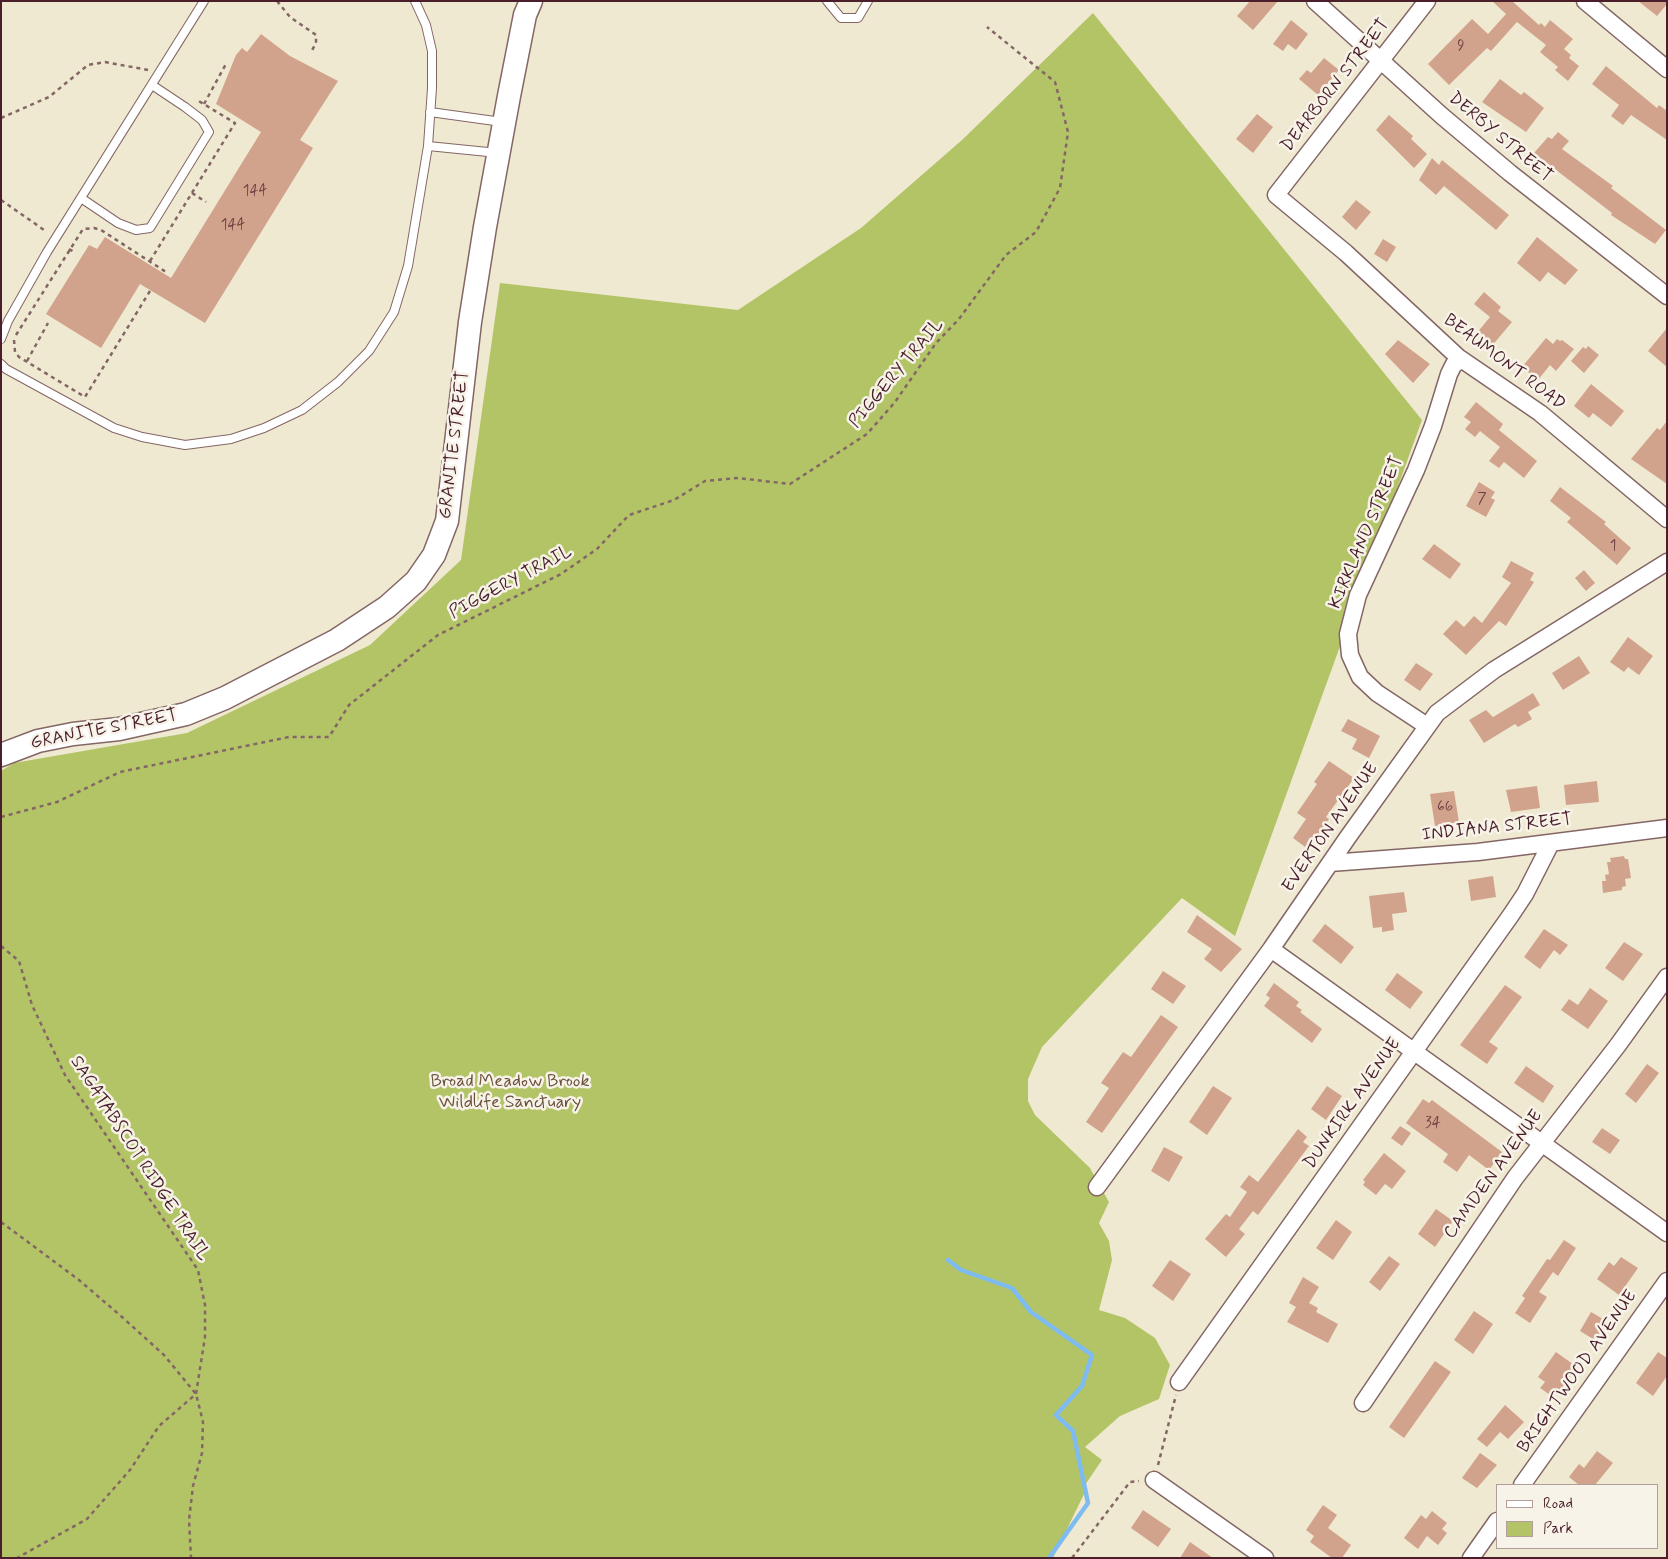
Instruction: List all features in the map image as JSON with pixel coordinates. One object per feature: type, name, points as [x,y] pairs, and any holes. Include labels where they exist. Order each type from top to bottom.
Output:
[{"type":"street","name":"GRANITE STREET","points":[[1,755],[46,739],[119,729],[186,714],[225,698],[337,640],[387,606],[416,581],[434,555],[447,521],[470,322],[504,122],[526,15],[531,1]]},
{"type":"street","name":"DERBY STREET","points":[[1315,1],[1510,174],[1667,296]]},
{"type":"street","name":"DEARBORN STREET","points":[[1276,195],[1382,62],[1427,1]]},
{"type":"street","points":[[1585,1],[1667,69]]},
{"type":"street","name":"BEAUMONT ROAD","points":[[1276,195],[1346,253],[1462,360],[1540,413],[1667,519]]},
{"type":"street","name":"KIRKLAND STREET","points":[[1427,726],[1377,693],[1360,677],[1350,655],[1348,634],[1358,595],[1416,470],[1433,426],[1448,374],[1454,364],[1462,360]]},
{"type":"street","name":"EVERTON AVENUE","points":[[1096,1188],[1271,949],[1427,726],[1448,704],[1494,670],[1667,562]]},
{"type":"street","name":"INDIANA STREET","points":[[1330,863],[1478,852],[1667,828]]},
{"type":"street","name":"DUNKIRK AVENUE","points":[[1179,1382],[1525,894],[1551,844]]},
{"type":"street","points":[[1271,949],[1667,1233]]},
{"type":"street","name":"CAMDEN AVENUE","points":[[1363,1403],[1426,1306],[1540,1143],[1618,1045],[1667,976]]},
{"type":"street","name":"BRIGHTWOOD AVENUE","points":[[1523,1484],[1667,1281]]},
{"type":"street","points":[[1154,1480],[1266,1558]]},
{"type":"street","points":[[1470,1558],[1496,1522]]},
{"type":"lane","points":[[1,339],[8,321],[47,252],[204,1]]},
{"type":"lane","points":[[1,364],[6,369],[114,428],[142,437],[186,445],[231,439],[264,428],[302,410],[338,382],[369,350],[394,312],[408,266],[428,146],[432,51],[426,25],[415,1]]},
{"type":"lane","points":[[827,1],[841,18],[858,18],[868,1]]},
{"type":"lane","points":[[81,198],[118,223],[136,230],[150,228],[209,132],[202,120],[185,106],[152,85]]},
{"type":"lane","points":[[430,112],[504,122]]},
{"type":"lane","points":[[428,146],[499,153]]},
{"type":"path","points":[[277,1],[290,17],[316,35],[316,43],[311,52]]},
{"type":"path","name":"PIGGERY TRAIL","points":[[1,816],[58,802],[120,772],[289,737],[329,737],[350,705],[438,635],[561,574],[597,549],[629,515],[674,500],[705,481],[738,478],[790,484],[867,434],[895,402],[936,344],[959,319],[1006,255],[1036,232],[1060,188],[1068,132],[1055,82],[987,27]]},
{"type":"path","points":[[1,118],[49,97],[88,65],[105,62],[150,70]]},
{"type":"path","points":[[204,104],[226,64]]},
{"type":"path","points":[[192,194],[206,202]]},
{"type":"path","points":[[1,200],[48,233]]},
{"type":"path","points":[[150,291],[85,397],[26,361],[15,352],[14,339],[83,229],[94,228],[166,272]]},
{"type":"path","points":[[70,250],[76,253]]},
{"type":"path","points":[[26,361],[48,323]]},
{"type":"path","name":"SAGATABSCOT RIDGE TRAIL","points":[[1,946],[19,961],[32,1005],[65,1075],[198,1270],[205,1305],[205,1337],[196,1394]]},
{"type":"path","points":[[1,1222],[80,1280],[122,1317],[164,1355],[196,1394],[203,1422],[202,1453],[193,1486],[189,1520],[191,1558]]},
{"type":"path","points":[[1072,1558],[1130,1482],[1154,1480],[1179,1382]]},
{"type":"path","points":[[17,1558],[87,1519],[130,1470],[159,1426],[196,1394]]},
{"type":"green space","name":"Broad Meadow Brook Wildlife Sanctuary","points":[[1093,13],[1422,420],[1235,936],[1182,898],[1042,1047],[1028,1079],[1028,1101],[1035,1115],[1090,1168],[1109,1202],[1099,1223],[1109,1241],[1112,1260],[1099,1310],[1125,1318],[1155,1338],[1170,1365],[1159,1399],[1120,1416],[1085,1447],[1102,1460],[1085,1485],[1085,1492],[1053,1558],[1,1558],[1,771],[14,763],[187,733],[370,645],[461,560],[500,283],[738,310],[861,228],[962,140]]},
{"type":"building","points":[[1250,1],[1278,1],[1253,30],[1237,16]]},
{"type":"building","points":[[1492,1],[1512,1],[1539,25],[1541,23],[1545,27],[1550,20],[1573,39],[1564,49],[1571,55],[1569,58],[1579,66],[1568,81],[1555,70],[1558,67],[1540,52],[1546,45],[1517,22],[1491,51],[1487,48],[1449,85],[1428,64],[1472,19],[1488,34],[1506,14]]},
{"type":"building","points":[[1638,1],[1667,1],[1667,4],[1657,16]]},
{"type":"building","points":[[1291,20],[1308,34],[1296,50],[1288,44],[1283,51],[1273,44]]},
{"type":"building","points":[[261,34],[290,56],[338,81],[300,140],[313,148],[205,323],[140,284],[101,348],[46,314],[89,245],[97,249],[105,237],[171,278],[261,132],[216,104],[236,55],[242,48],[247,52]]},
{"type":"building","points":[[1324,58],[1339,70],[1318,95],[1299,79],[1307,70],[1311,73]]},
{"type":"building","points":[[1606,66],[1657,108],[1659,105],[1667,111],[1667,140],[1631,115],[1623,125],[1611,116],[1619,105],[1592,84]]},
{"type":"building","points":[[1500,79],[1521,95],[1524,92],[1544,108],[1526,132],[1482,102]]},
{"type":"building","points":[[1257,114],[1273,127],[1253,153],[1236,139]]},
{"type":"building","points":[[1389,115],[1413,136],[1411,139],[1427,154],[1414,168],[1376,130]]},
{"type":"building","points":[[1558,132],[1569,141],[1562,149],[1613,186],[1611,188],[1666,230],[1655,244],[1611,215],[1612,213],[1534,153],[1548,137],[1552,139]]},
{"type":"building","points":[[1432,158],[1439,165],[1442,160],[1509,215],[1496,230],[1444,186],[1436,195],[1419,180]]},
{"type":"building","points":[[1356,200],[1371,212],[1356,230],[1342,217]]},
{"type":"building","points":[[1537,237],[1578,270],[1565,285],[1548,272],[1540,282],[1517,263]]},
{"type":"building","points":[[1383,239],[1396,247],[1387,262],[1374,254]]},
{"type":"building","points":[[1484,292],[1501,307],[1498,311],[1512,322],[1491,347],[1476,334],[1490,317],[1474,304]]},
{"type":"building","points":[[1667,328],[1667,367],[1648,351]]},
{"type":"building","points":[[1546,338],[1553,344],[1557,339],[1562,340],[1574,349],[1556,371],[1550,365],[1538,380],[1522,367]]},
{"type":"building","points":[[1398,340],[1430,364],[1413,383],[1385,354]]},
{"type":"building","points":[[1588,346],[1599,355],[1584,373],[1571,361],[1583,347],[1586,349]]},
{"type":"building","points":[[1591,384],[1624,411],[1611,427],[1593,413],[1589,418],[1574,406]]},
{"type":"building","points":[[1476,402],[1503,424],[1499,430],[1537,461],[1524,478],[1504,462],[1499,468],[1489,461],[1500,447],[1480,431],[1475,437],[1465,429],[1471,422],[1464,417]]},
{"type":"building","points":[[1667,421],[1667,484],[1631,459],[1657,428],[1660,430]]},
{"type":"building","points":[[1479,482],[1495,492],[1491,498],[1495,500],[1486,517],[1466,506]]},
{"type":"building","points":[[1560,487],[1606,522],[1604,524],[1631,548],[1617,565],[1567,522],[1571,518],[1550,501]]},
{"type":"building","points":[[1434,544],[1461,564],[1450,579],[1422,559]]},
{"type":"building","points":[[1511,561],[1534,573],[1530,580],[1534,582],[1506,626],[1499,621],[1466,655],[1443,634],[1456,620],[1464,627],[1474,616],[1482,623],[1511,583],[1502,577]]},
{"type":"building","points":[[1584,570],[1595,583],[1586,591],[1575,578]]},
{"type":"building","points":[[1628,637],[1653,656],[1639,675],[1628,667],[1624,672],[1610,662]]},
{"type":"building","points":[[1579,656],[1590,673],[1563,690],[1552,673]]},
{"type":"building","points":[[1416,663],[1433,674],[1420,691],[1404,680]]},
{"type":"building","points":[[1533,693],[1540,705],[1528,712],[1532,719],[1518,727],[1515,724],[1484,743],[1469,720],[1486,710],[1493,717]]},
{"type":"building","points":[[1348,719],[1380,736],[1369,758],[1352,749],[1357,739],[1341,731]]},
{"type":"building","points":[[1329,761],[1354,778],[1326,817],[1329,819],[1308,849],[1293,838],[1306,819],[1297,813],[1317,784],[1314,782]]},
{"type":"building","points":[[1597,781],[1599,802],[1566,805],[1564,785]]},
{"type":"building","points":[[1537,786],[1540,808],[1511,812],[1506,790]]},
{"type":"building","points":[[1454,791],[1459,822],[1435,826],[1430,794]]},
{"type":"building","points":[[1624,856],[1625,859],[1628,859],[1631,878],[1625,879],[1626,886],[1622,887],[1622,890],[1603,893],[1602,881],[1606,881],[1605,875],[1609,874],[1607,862],[1611,862],[1610,858]]},
{"type":"building","points":[[1493,876],[1496,897],[1471,901],[1468,880]]},
{"type":"building","points":[[1404,892],[1407,912],[1392,914],[1394,930],[1382,932],[1382,927],[1373,928],[1369,896]]},
{"type":"building","points":[[1197,915],[1242,949],[1221,972],[1204,959],[1212,949],[1187,932]]},
{"type":"building","points":[[1325,924],[1354,947],[1341,964],[1312,941]]},
{"type":"building","points":[[1544,929],[1568,945],[1560,955],[1554,950],[1540,969],[1524,957]]},
{"type":"building","points":[[1624,942],[1643,954],[1623,981],[1605,968]]},
{"type":"building","points":[[1163,971],[1186,986],[1173,1004],[1151,989]]},
{"type":"building","points":[[1397,973],[1423,992],[1410,1009],[1385,990]]},
{"type":"building","points":[[1274,983],[1299,1002],[1296,1006],[1302,1010],[1300,1012],[1322,1029],[1312,1043],[1264,1006],[1270,998],[1266,995]]},
{"type":"building","points":[[1505,985],[1522,997],[1489,1042],[1498,1048],[1487,1064],[1460,1045]]},
{"type":"building","points":[[1590,988],[1608,1001],[1588,1029],[1561,1010],[1569,999],[1578,1005]]},
{"type":"building","points":[[1161,1015],[1178,1027],[1102,1133],[1086,1122],[1109,1088],[1101,1083],[1123,1052],[1131,1057]]},
{"type":"building","points":[[1647,1064],[1659,1073],[1636,1103],[1625,1094]]},
{"type":"building","points":[[1526,1066],[1554,1086],[1543,1103],[1514,1083]]},
{"type":"building","points":[[1213,1086],[1232,1098],[1207,1135],[1189,1122]]},
{"type":"building","points":[[1327,1086],[1342,1096],[1326,1120],[1311,1109]]},
{"type":"building","points":[[1423,1099],[1429,1103],[1432,1100],[1502,1152],[1489,1170],[1469,1155],[1457,1172],[1443,1162],[1448,1154],[1406,1123]]},
{"type":"building","points":[[1400,1126],[1411,1133],[1402,1146],[1391,1138]]},
{"type":"building","points":[[1602,1128],[1620,1140],[1610,1154],[1592,1142]]},
{"type":"building","points":[[1298,1129],[1307,1137],[1303,1142],[1309,1146],[1258,1215],[1253,1211],[1239,1229],[1245,1234],[1226,1257],[1205,1239],[1226,1214],[1230,1217],[1247,1192],[1240,1187],[1249,1175],[1258,1182]]},
{"type":"building","points":[[1164,1147],[1183,1157],[1169,1182],[1151,1171]]},
{"type":"building","points":[[1384,1153],[1406,1171],[1392,1189],[1385,1184],[1376,1195],[1363,1185],[1365,1182],[1363,1180]]},
{"type":"building","points":[[1436,1209],[1453,1221],[1435,1247],[1418,1234]]},
{"type":"building","points":[[1336,1220],[1352,1232],[1333,1260],[1316,1248]]},
{"type":"building","points":[[1564,1240],[1576,1248],[1558,1276],[1553,1272],[1539,1292],[1547,1297],[1530,1323],[1515,1313],[1525,1298],[1522,1296],[1547,1259],[1550,1260]]},
{"type":"building","points":[[1389,1256],[1400,1264],[1380,1291],[1369,1282]]},
{"type":"building","points":[[1621,1257],[1638,1268],[1619,1295],[1597,1279],[1609,1262],[1614,1266]]},
{"type":"building","points":[[1170,1260],[1191,1274],[1173,1301],[1152,1286]]},
{"type":"building","points":[[1303,1277],[1319,1287],[1309,1303],[1318,1308],[1316,1312],[1338,1324],[1328,1343],[1287,1322],[1296,1307],[1289,1303]]},
{"type":"building","points":[[1474,1311],[1493,1324],[1473,1354],[1454,1340]]},
{"type":"building","points":[[1591,1312],[1610,1323],[1598,1342],[1580,1331]]},
{"type":"building","points":[[1556,1352],[1577,1367],[1559,1392],[1557,1391],[1553,1397],[1540,1388],[1545,1382],[1538,1377]]},
{"type":"building","points":[[1658,1352],[1667,1358],[1667,1376],[1653,1396],[1636,1383]]},
{"type":"building","points":[[1435,1361],[1451,1372],[1404,1438],[1389,1427]]},
{"type":"building","points":[[1505,1405],[1524,1422],[1508,1439],[1500,1432],[1487,1447],[1477,1439]]},
{"type":"building","points":[[1597,1451],[1613,1463],[1596,1484],[1578,1484],[1569,1477],[1579,1464],[1584,1468]]},
{"type":"building","points":[[1480,1453],[1497,1465],[1477,1488],[1462,1478]]},
{"type":"building","points":[[1323,1505],[1337,1515],[1328,1528],[1351,1545],[1342,1558],[1332,1558],[1310,1542],[1314,1536],[1306,1530]]},
{"type":"building","points":[[1143,1510],[1171,1529],[1158,1547],[1131,1528]]},
{"type":"building","points":[[1432,1511],[1447,1523],[1442,1529],[1447,1533],[1438,1545],[1427,1536],[1418,1549],[1404,1538],[1421,1515],[1426,1519]]},
{"type":"building","points":[[1190,1542],[1213,1558],[1180,1558]]},
{"type":"waterway","points":[[948,1260],[961,1270],[1012,1288],[1031,1312],[1092,1355],[1082,1386],[1056,1415],[1073,1431],[1088,1503],[1049,1558]]}]
